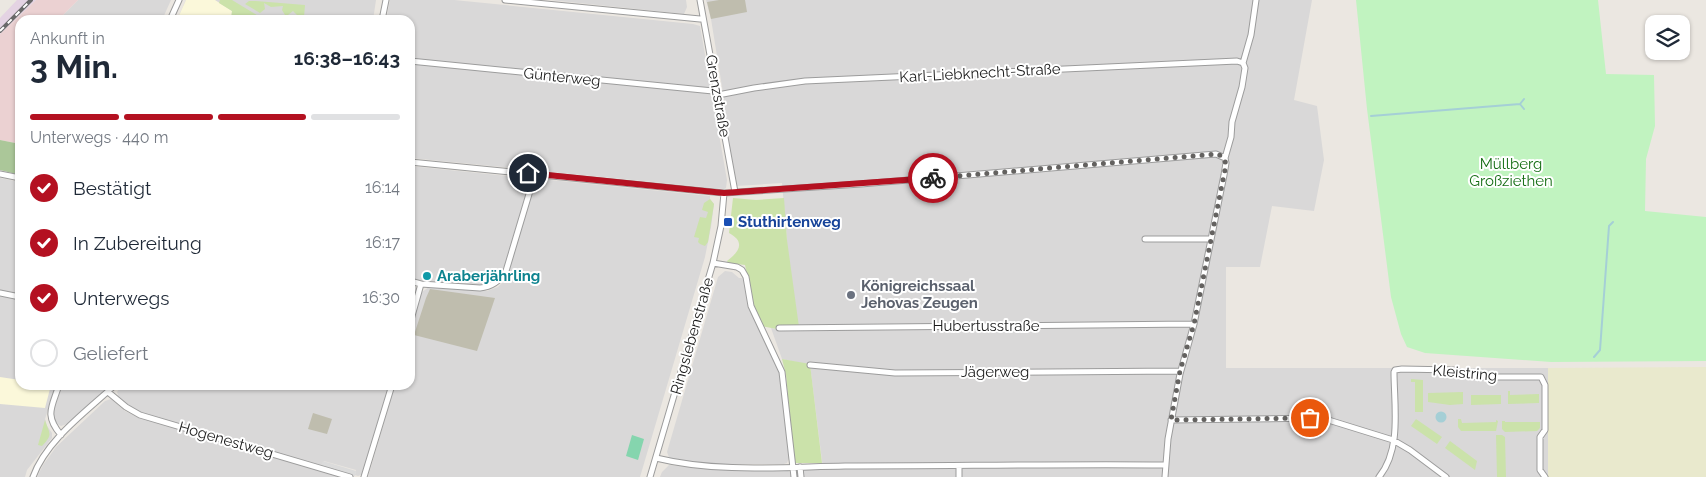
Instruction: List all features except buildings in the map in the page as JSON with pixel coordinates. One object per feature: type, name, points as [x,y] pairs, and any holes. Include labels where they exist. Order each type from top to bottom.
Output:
[{"type":"street","points":[[172,15],[179,0]]},
{"type":"street","points":[[383,15],[386,0]]},
{"type":"street","points":[[505,0],[700,18]]},
{"type":"street","name":"Grenzstraße","points":[[700,0],[734,192]]},
{"type":"street","points":[[1165,477],[1171,420],[1180,371],[1194,324],[1226,163],[1224,158],[1231,137],[1232,122],[1242,87],[1245,68],[1243,63],[1252,35],[1256,0]]},
{"type":"street","name":"Karl-Liebknecht-Straße","points":[[716,93],[805,82],[1223,61],[1243,63]]},
{"type":"street","name":"Günterweg","points":[[415,62],[716,93]]},
{"type":"street","points":[[415,162],[724,193],[861,184],[1216,154],[1224,158]]},
{"type":"street","points":[[0,174],[15,177]]},
{"type":"street","points":[[415,282],[480,288],[490,286],[500,279],[506,271],[535,174]]},
{"type":"street","name":"Ringslebenstraße","points":[[650,477],[713,263],[721,226],[724,193]]},
{"type":"street","points":[[1145,238],[1211,239]]},
{"type":"street","points":[[713,263],[737,266],[742,270],[746,277],[751,306],[782,372],[794,477]]},
{"type":"street","points":[[415,305],[421,284]]},
{"type":"street","points":[[0,293],[15,296]]},
{"type":"street","name":"Hubertusstraße","points":[[779,328],[1194,324]]},
{"type":"street","name":"Jägerweg","points":[[810,365],[895,373],[1180,371]]},
{"type":"street","name":"Kleistring","points":[[1379,477],[1390,455],[1395,428],[1395,370],[1454,370],[1477,377],[1542,377],[1545,385],[1545,430],[1540,437],[1540,470],[1545,477]]},
{"type":"street","points":[[57,390],[51,411],[51,419],[53,426],[61,435]]},
{"type":"street","points":[[33,477],[40,460],[61,435],[110,390]]},
{"type":"street","points":[[364,477],[390,390]]},
{"type":"street","name":"Hogenestweg","points":[[108,392],[126,407],[140,415],[350,477]]},
{"type":"street","points":[[1171,420],[1322,418],[1393,440],[1410,450],[1446,477]]},
{"type":"street","points":[[656,458],[697,466],[793,468],[1165,465]]},
{"type":"street","points":[[959,466],[959,477]]},
{"type":"street","points":[[800,467],[801,477]]},
{"type":"shaded area","points":[[17,0],[36,0],[20,15],[15,15],[15,20],[0,34],[0,18]]},
{"type":"shaded area","points":[[36,0],[78,0],[63,15],[20,15]]},
{"type":"shaded area","points":[[78,0],[171,0],[164,15],[63,15]]},
{"type":"shaded area","points":[[186,0],[376,0],[374,15],[179,15]]},
{"type":"shaded area","points":[[186,0],[215,0],[232,11],[232,15],[179,15]]},
{"type":"shaded area","points":[[390,0],[454,0],[700,26],[727,180],[726,188],[415,158],[415,15],[387,15]]},
{"type":"shaded area","points":[[550,0],[686,0],[687,7],[684,14]]},
{"type":"shaded area","points":[[706,0],[1312,0],[1294,100],[1317,106],[1324,160],[1314,211],[1272,206],[1260,267],[1226,267],[1226,368],[1548,368],[1548,477],[802,477],[801,470],[823,469],[810,365],[782,359],[771,328],[777,329],[787,240],[782,183],[736,186],[722,103],[724,99],[711,19]]},
{"type":"shaded area","points":[[745,0],[747,12],[711,19],[707,2]]},
{"type":"shaded area","points":[[15,20],[15,143],[0,140],[0,34]]},
{"type":"shaded area","points":[[415,167],[528,178],[529,183],[504,267],[494,280],[475,286],[415,279]]},
{"type":"shaded area","points":[[0,178],[15,181],[15,293],[0,291]]},
{"type":"shaded area","points":[[540,179],[710,196],[714,204],[705,257],[640,477],[368,477],[394,390],[415,390],[415,316],[422,292],[429,287],[487,291],[498,287],[509,271],[535,182]]},
{"type":"shaded area","points":[[725,271],[732,272],[739,278],[745,278],[780,373],[789,458],[787,463],[784,464],[704,464],[670,460],[667,452],[718,277]]},
{"type":"shaded area","points":[[430,289],[495,298],[477,351],[415,335]]},
{"type":"shaded area","points":[[0,296],[15,299],[15,390],[54,390],[45,419],[52,433],[52,438],[27,470],[25,477],[0,477]]},
{"type":"shaded area","points":[[0,377],[15,379],[15,390],[50,390],[45,408],[0,404]]},
{"type":"shaded area","points":[[59,390],[104,390],[67,424],[61,426],[54,422],[53,414]]},
{"type":"shaded area","points":[[118,390],[387,390],[363,474],[358,476],[355,475],[356,470],[324,461],[321,466],[142,413],[125,404],[119,398],[117,392]]},
{"type":"shaded area","points":[[111,399],[125,411],[137,417],[340,477],[37,477],[56,447],[105,401]]},
{"type":"shaded area","points":[[313,413],[332,419],[327,434],[308,429]]},
{"type":"shaded area","points":[[323,461],[356,471],[355,476],[321,466]]},
{"type":"shaded area","points":[[669,465],[715,470],[786,470],[790,472],[792,477],[660,477]]},
{"type":"green space","points":[[220,0],[232,0],[257,15],[232,15],[232,11],[219,3]]},
{"type":"green space","name":"Müllberg Großziethen","points":[[1356,0],[1598,0],[1606,74],[1654,75],[1655,126],[1646,159],[1645,211],[1706,217],[1706,361],[1551,362],[1425,353],[1407,347],[1401,334],[1391,297],[1367,109]]},
{"type":"green space","points":[[249,1],[256,1],[305,5],[304,15],[297,15],[293,11],[285,15],[282,10],[283,6],[271,7],[264,3],[265,9],[260,13],[245,4]]},
{"type":"green space","points":[[0,140],[15,143],[15,174],[0,170]]},
{"type":"green space","points":[[733,198],[756,200],[784,198],[787,240],[799,327],[777,329],[761,326],[754,308],[745,265],[728,263],[727,261],[735,254],[739,247],[738,240],[729,233]]},
{"type":"green space","points":[[710,199],[714,204],[708,242],[705,246],[698,242],[699,238],[694,237],[700,217],[706,218],[708,212],[702,210],[704,203]]},
{"type":"green space","points":[[782,359],[810,364],[822,463],[794,463],[786,375]]},
{"type":"green space","points":[[1706,367],[1706,477],[1548,477],[1548,368]]},
{"type":"green space","points":[[1411,379],[1423,380],[1423,412],[1415,412],[1415,382],[1411,382]]},
{"type":"green space","points":[[1508,391],[1510,391],[1510,395],[1539,394],[1539,403],[1508,404]]},
{"type":"green space","points":[[1463,392],[1463,404],[1450,405],[1428,402],[1428,393]]},
{"type":"green space","points":[[1471,395],[1501,395],[1501,404],[1471,405]]},
{"type":"green space","points":[[1416,419],[1442,437],[1437,444],[1411,426]]},
{"type":"green space","points":[[1458,419],[1461,419],[1462,423],[1498,421],[1496,431],[1461,431],[1458,427]]},
{"type":"green space","points":[[45,420],[50,434],[42,446],[38,445]]},
{"type":"green space","points":[[1502,421],[1540,422],[1540,428],[1537,431],[1505,432],[1502,429]]},
{"type":"green space","points":[[632,435],[644,439],[638,460],[626,456]]},
{"type":"green space","points":[[1496,435],[1505,437],[1506,477],[1497,477]]},
{"type":"green space","points":[[1450,441],[1477,461],[1475,470],[1445,448]]},
{"type":"water","points":[[1439,412],[1443,412],[1446,417],[1445,421],[1439,422],[1436,419],[1436,415]]},
{"type":"waterway","points":[[1520,104],[1524,99]]},
{"type":"waterway","points":[[1371,116],[1520,104],[1524,109]]},
{"type":"waterway","points":[[1594,357],[1600,350],[1609,226],[1613,222]]},
{"type":"railway","points":[[16,15],[31,0]]},
{"type":"railway","points":[[0,31],[15,16]]},
{"type":"way so far","points":[[933,178],[1216,154],[1222,156],[1226,163],[1224,175],[1194,324],[1180,371],[1171,420],[1310,418]]},
{"type":"place","name":"Stuthirtenweg","points":[[728,222]]},
{"type":"place","name":"Araberjährling","points":[[427,276]]},
{"type":"place","name":"Königreichssaal Jehovas Zeugen","points":[[851,295]]},
{"type":"route","points":[[528,173],[724,193],[933,178]]}]
